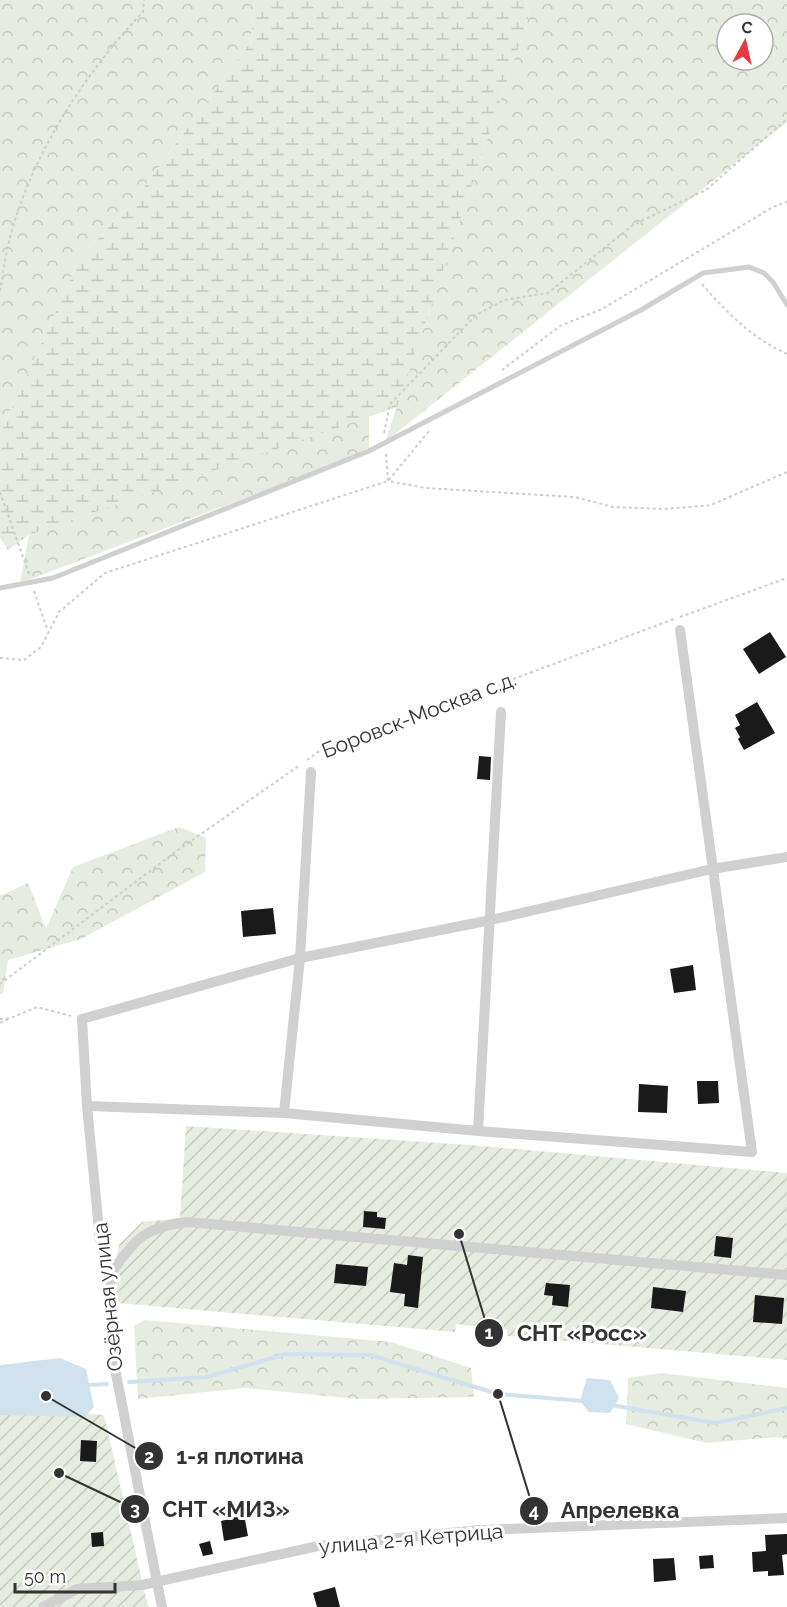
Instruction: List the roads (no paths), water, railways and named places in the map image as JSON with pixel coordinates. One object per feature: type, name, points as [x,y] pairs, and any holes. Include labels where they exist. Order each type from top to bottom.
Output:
[{"type":"street","points":[[87,1106],[284,1113],[478,1131],[752,1152],[711,869],[680,630]]},
{"type":"street","points":[[478,1131],[501,712]]},
{"type":"street","points":[[284,1113],[300,958],[311,772]]},
{"type":"street","points":[[300,958],[490,920],[711,869],[787,857]]},
{"type":"street","name":"Озёрная улица","points":[[162,1607],[118,1388],[110,1274],[100,1240],[87,1106],[82,1019],[300,958]]},
{"type":"street","points":[[110,1274],[136,1241],[159,1225],[187,1222],[787,1275]]},
{"type":"street","name":"улица 2-я Кетрица","points":[[43,1607],[77,1589],[142,1585],[156,1580],[318,1546],[480,1530],[580,1528],[787,1518]]},
{"type":"lane","points":[[0,588],[53,578],[385,442],[641,310],[695,278],[713,271],[749,267],[764,273],[773,282],[787,305]]},
{"type":"water","points":[[60,1358],[86,1369],[94,1407],[85,1417],[0,1415],[0,1365]]},
{"type":"water","points":[[587,1378],[610,1380],[619,1398],[610,1413],[589,1412],[580,1401]]},
{"type":"waterway","points":[[129,1382],[207,1377],[286,1354],[370,1355],[498,1394],[583,1401]]},
{"type":"waterway","points":[[89,1385],[107,1384]]},
{"type":"waterway","points":[[611,1405],[715,1423],[787,1408]]},
{"type":"place","name":"СНТ «Росс»","points":[[459,1234]]},
{"type":"place","name":"Апрелевка","points":[[498,1394]]},
{"type":"place","name":"1-я плотина","points":[[46,1396]]},
{"type":"place","name":"СНТ «МИЗ»","points":[[59,1473]]}]
